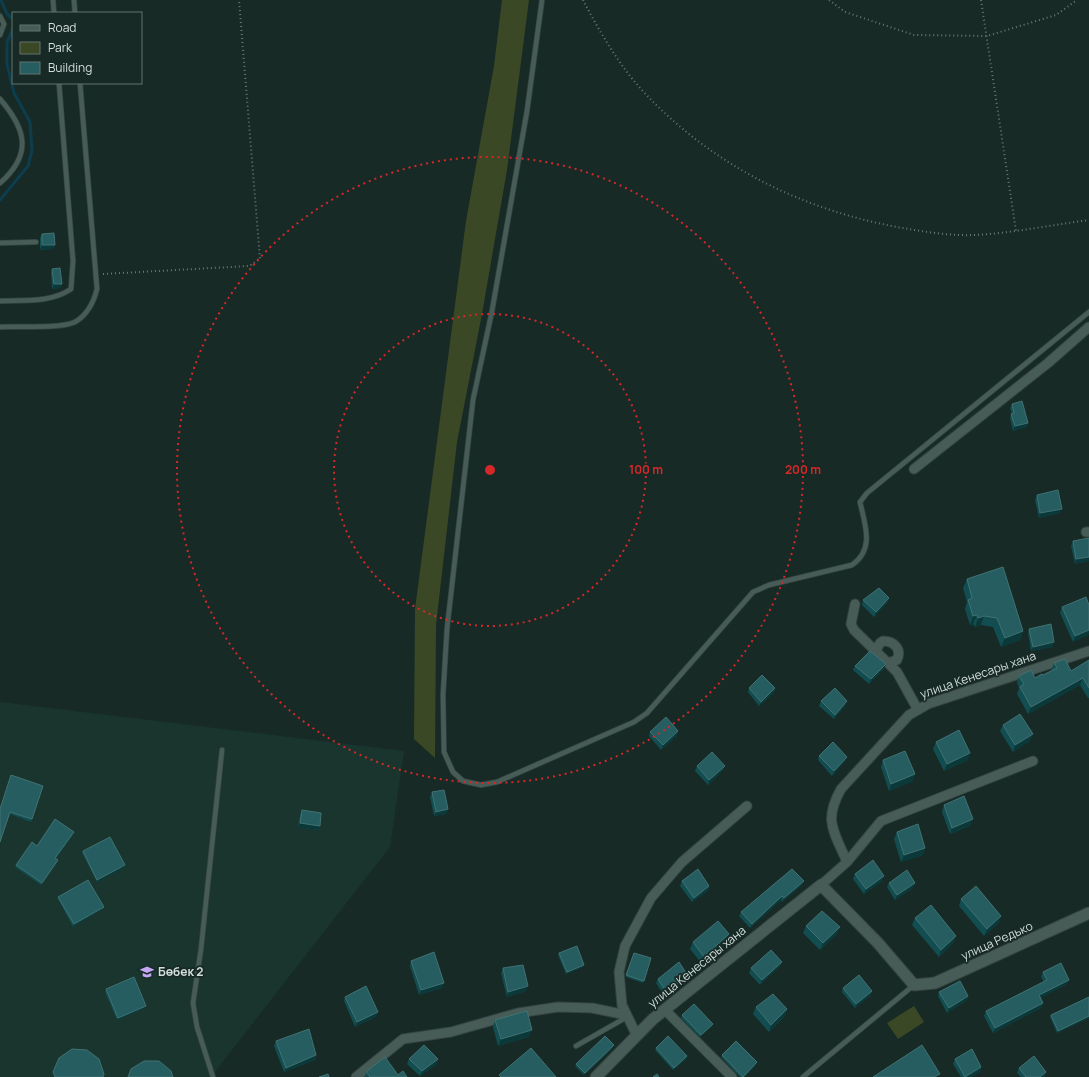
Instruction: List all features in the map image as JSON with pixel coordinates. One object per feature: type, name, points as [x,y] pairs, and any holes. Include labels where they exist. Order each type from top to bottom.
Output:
[{"type":"street","points":[[914,469],[1048,363],[1089,327]]},
{"type":"street","points":[[855,604],[852,624],[854,630],[897,672],[918,710]]},
{"type":"street","points":[[875,652],[880,643],[883,641],[895,645],[898,649],[899,655],[897,660],[888,663]]},
{"type":"street","name":"улица Кенесары хана","points":[[847,862],[831,825],[830,815],[833,803],[841,789],[909,715],[928,704],[1089,651]]},
{"type":"street","points":[[914,985],[878,943],[821,885],[847,862],[881,821],[1033,761]]},
{"type":"street","points":[[637,1036],[622,1005],[620,972],[625,946],[651,898],[682,862],[747,806]]},
{"type":"street","name":"улица Кенесары хана","points":[[600,1075],[637,1036],[665,1010],[821,885]]},
{"type":"street","name":"улица Редько","points":[[914,985],[935,982],[1089,913]]},
{"type":"street","points":[[356,1077],[403,1040],[451,1032],[518,1013],[558,1007],[592,1008],[627,1016]]},
{"type":"street","points":[[665,1010],[732,1077]]},
{"type":"lane","points":[[53,0],[54,12]]},
{"type":"lane","points":[[74,0],[75,12]]},
{"type":"lane","points":[[542,0],[526,119],[492,311],[473,400],[447,629],[443,695],[444,752],[453,772],[463,781],[481,785],[498,782],[634,722],[647,713],[753,592],[769,585],[852,565],[861,559],[867,546],[866,527],[860,502],[867,493],[1089,312]]},
{"type":"lane","points":[[0,16],[4,24],[0,35]]},
{"type":"lane","points":[[0,301],[44,299],[62,295],[71,289],[72,261],[59,84]]},
{"type":"lane","points":[[0,327],[63,325],[76,322],[93,302],[97,289],[80,84]]},
{"type":"lane","points":[[0,99],[13,115],[21,131],[23,145],[19,161],[10,174],[0,182]]},
{"type":"lane","points":[[0,243],[36,242]]},
{"type":"lane","points":[[213,1077],[197,1027],[193,1003],[201,949],[222,750]]},
{"type":"lane","points":[[803,1077],[914,985]]},
{"type":"lane","points":[[576,1046],[627,1016]]},
{"type":"path","points":[[96,274],[249,266],[260,259],[239,0]]},
{"type":"path","points":[[583,0],[599,31],[640,88],[688,134],[746,174],[805,203],[870,223],[930,233],[974,235],[1016,231],[1089,220]]},
{"type":"path","points":[[829,0],[845,12],[914,35],[987,36],[1056,15],[1077,0]]},
{"type":"path","points":[[981,0],[1016,231]]},
{"type":"shaded area","name":"Бөбек 2","points":[[0,702],[404,751],[390,847],[211,1077],[0,1077]]},
{"type":"green space","points":[[502,0],[529,0],[507,170],[482,314],[457,442],[436,625],[435,758],[414,739],[415,609],[466,221],[494,66]]},
{"type":"green space","points":[[914,1006],[924,1022],[898,1039],[887,1023]]},
{"type":"building","points":[[54,233],[55,245],[42,245],[42,234]]},
{"type":"building","points":[[60,268],[62,284],[54,284],[52,269]]},
{"type":"building","points":[[1022,401],[1028,423],[1015,426],[1011,414],[1014,413],[1012,404]]},
{"type":"building","points":[[1058,490],[1062,509],[1040,513],[1037,495]]},
{"type":"building","points":[[1089,538],[1089,557],[1076,559],[1073,541]]},
{"type":"building","points":[[1003,567],[1023,631],[1005,638],[997,618],[984,616],[978,618],[977,615],[973,616],[968,600],[972,598],[967,579]]},
{"type":"building","points":[[879,588],[889,598],[876,612],[863,600]]},
{"type":"building","points":[[1086,597],[1089,605],[1089,630],[1075,636],[1062,607]]},
{"type":"building","points":[[1051,624],[1054,642],[1033,647],[1029,629]]},
{"type":"building","points":[[870,651],[886,664],[871,679],[855,666]]},
{"type":"building","points":[[1065,659],[1071,671],[1089,660],[1089,688],[1083,678],[1031,707],[1020,687],[1024,684],[1019,676],[1031,670],[1035,678],[1057,668],[1054,663]]},
{"type":"building","points":[[762,675],[775,688],[761,702],[749,688]]},
{"type":"building","points":[[835,688],[847,701],[835,715],[821,701]]},
{"type":"building","points":[[1020,714],[1033,734],[1015,745],[1003,725]]},
{"type":"building","points":[[666,717],[678,731],[663,745],[650,732]]},
{"type":"building","points":[[959,730],[970,753],[947,764],[936,742]]},
{"type":"building","points":[[833,742],[847,757],[834,771],[819,756]]},
{"type":"building","points":[[905,751],[915,774],[891,784],[883,760]]},
{"type":"building","points":[[712,752],[725,766],[709,780],[697,766]]},
{"type":"building","points":[[11,775],[43,786],[32,819],[10,812],[0,842],[0,809]]},
{"type":"building","points":[[444,790],[448,809],[436,812],[432,792]]},
{"type":"building","points":[[964,796],[973,819],[952,828],[944,805]]},
{"type":"building","points":[[302,810],[321,813],[320,826],[300,823]]},
{"type":"building","points":[[55,819],[74,832],[55,858],[58,860],[42,883],[16,865],[32,842],[37,846]]},
{"type":"building","points":[[918,824],[925,848],[904,855],[897,832]]},
{"type":"building","points":[[110,837],[125,865],[97,880],[83,851]]},
{"type":"building","points":[[873,860],[884,876],[866,889],[855,874]]},
{"type":"building","points":[[698,869],[709,886],[694,898],[682,881]]},
{"type":"building","points":[[792,869],[804,881],[784,898],[782,896],[752,924],[741,912]]},
{"type":"building","points":[[907,870],[915,883],[897,895],[889,883]]},
{"type":"building","points":[[88,880],[104,907],[74,924],[58,897]]},
{"type":"building","points":[[976,886],[1001,916],[987,929],[961,899]]},
{"type":"building","points":[[931,905],[956,936],[941,950],[915,918]]},
{"type":"building","points":[[822,911],[840,927],[823,943],[806,926]]},
{"type":"building","points":[[718,921],[729,934],[704,957],[693,942]]},
{"type":"building","points":[[577,946],[584,965],[567,972],[559,953]]},
{"type":"building","points":[[771,950],[782,962],[762,980],[751,968]]},
{"type":"building","points":[[434,952],[444,983],[421,990],[411,961]]},
{"type":"building","points":[[634,953],[651,958],[644,981],[626,975]]},
{"type":"building","points":[[679,962],[688,976],[666,992],[658,979]]},
{"type":"building","points":[[1061,963],[1069,980],[1039,995],[1043,1003],[995,1028],[986,1011],[1047,980],[1043,972]]},
{"type":"building","points":[[523,965],[528,986],[508,992],[503,968]]},
{"type":"building","points":[[859,975],[872,991],[856,1004],[843,988]]},
{"type":"building","points":[[134,977],[146,1006],[118,1018],[106,989]]},
{"type":"building","points":[[960,981],[968,996],[949,1008],[939,992]]},
{"type":"building","points":[[366,986],[378,1012],[357,1022],[345,997]]},
{"type":"building","points":[[773,994],[787,1009],[771,1025],[756,1007]]},
{"type":"building","points":[[1089,997],[1089,1016],[1058,1031],[1051,1015]]},
{"type":"building","points":[[694,1004],[713,1024],[701,1035],[682,1015]]},
{"type":"building","points":[[527,1011],[532,1030],[501,1039],[495,1020]]},
{"type":"building","points":[[309,1029],[316,1055],[286,1068],[276,1041]]},
{"type":"building","points":[[605,1036],[614,1045],[585,1073],[576,1064]]},
{"type":"building","points":[[668,1036],[687,1056],[674,1068],[656,1048]]},
{"type":"building","points":[[736,1041],[757,1062],[743,1077],[722,1055]]},
{"type":"building","points":[[424,1045],[438,1059],[422,1071],[409,1059]]},
{"type":"building","points":[[922,1045],[940,1074],[934,1077],[873,1077]]},
{"type":"building","points":[[531,1048],[556,1077],[501,1077],[499,1075]]},
{"type":"building","points":[[72,1049],[87,1050],[99,1059],[104,1074],[103,1077],[55,1077],[53,1072],[59,1058]]},
{"type":"building","points":[[972,1049],[981,1067],[965,1077],[955,1059]]},
{"type":"building","points":[[1034,1056],[1046,1072],[1040,1077],[1026,1077],[1019,1068]]},
{"type":"building","points":[[385,1057],[398,1075],[403,1071],[407,1077],[370,1077],[366,1072]]},
{"type":"building","points":[[144,1061],[159,1061],[171,1071],[173,1077],[128,1077],[131,1069]]},
{"type":"building","points":[[328,1074],[329,1077],[319,1077]]},
{"type":"waterway","points":[[1,0],[7,14],[12,18]]},
{"type":"waterway","points":[[0,200],[28,166],[32,151],[30,122],[14,93],[7,64],[7,42],[12,31]]},
{"type":"place","name":"Бөбек 2","points":[[147,972]]}]
